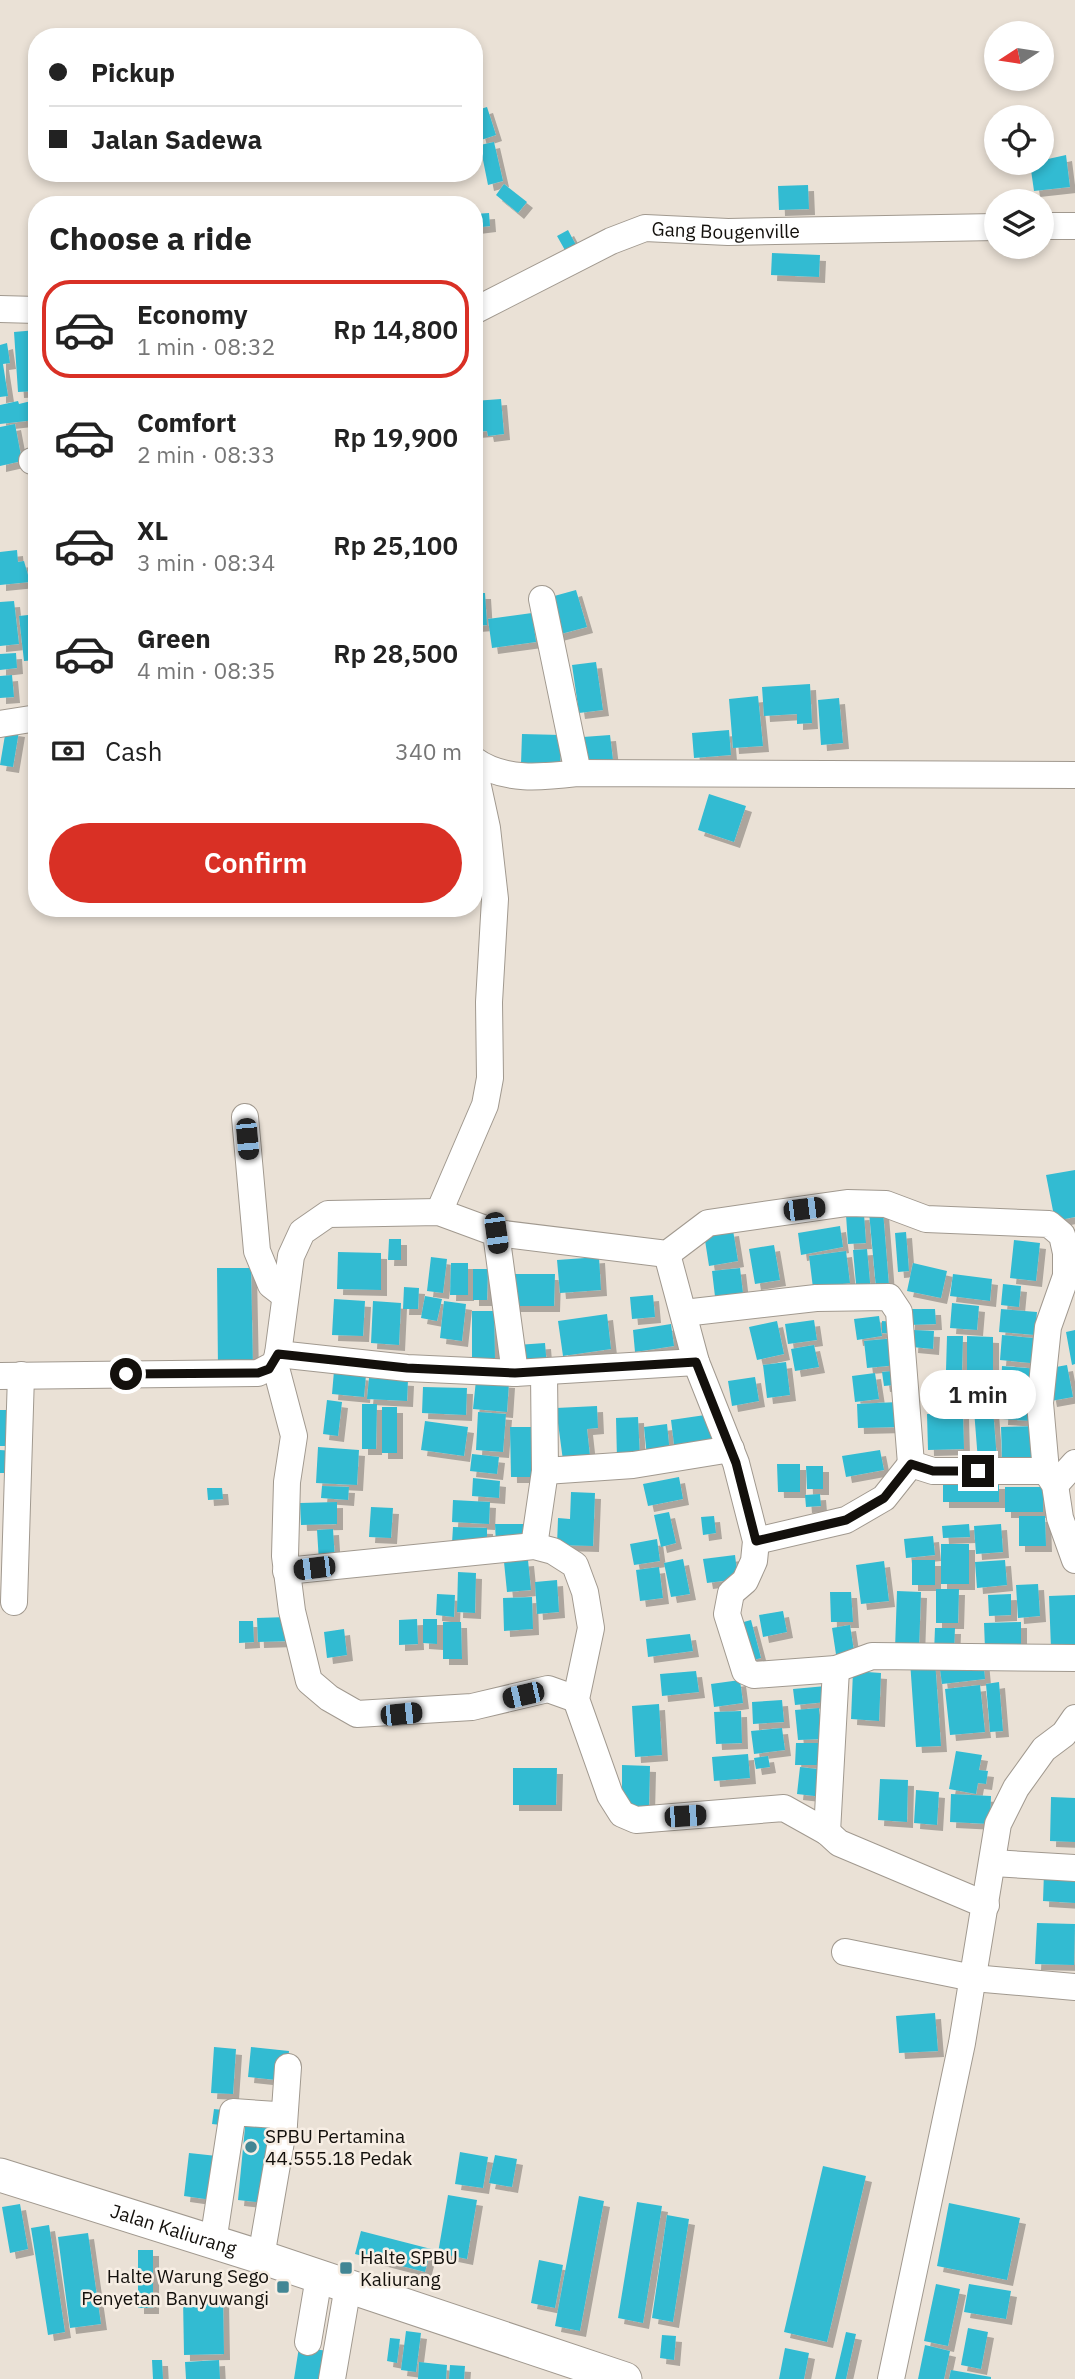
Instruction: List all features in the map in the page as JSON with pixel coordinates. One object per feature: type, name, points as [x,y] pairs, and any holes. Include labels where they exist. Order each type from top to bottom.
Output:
[{"type":"main road","name":"Jalan Kaliurang","points":[[0,2175],[334,2282],[566,2369],[625,2379]]},
{"type":"street","points":[[1054,226],[1075,226]]},
{"type":"street","name":"Gang Bougenville","points":[[483,306],[611,241],[645,228],[728,232],[984,227]]},
{"type":"street","points":[[0,309],[28,310]]},
{"type":"street","points":[[542,599],[578,773]]},
{"type":"street","points":[[0,724],[28,719]]},
{"type":"street","points":[[483,765],[498,773],[538,777],[578,773],[1075,775]]},
{"type":"street","points":[[439,1212],[485,1105],[490,1078],[489,1002],[495,899],[483,810]]},
{"type":"street","points":[[245,1116],[257,1251],[271,1285],[284,1295]]},
{"type":"street","points":[[576,1699],[548,1689],[472,1707],[357,1714],[329,1698],[309,1681],[292,1611],[286,1571],[288,1482],[294,1436],[276,1359],[291,1256],[302,1232],[328,1214],[439,1212],[496,1233],[667,1254],[708,1223],[847,1203],[886,1204],[926,1219],[1049,1224],[1062,1235],[1070,1275],[1048,1327],[1040,1403],[1051,1478],[1068,1518],[1075,1560]]},
{"type":"street","points":[[496,1233],[515,1373]]},
{"type":"street","points":[[667,1254],[696,1362],[731,1449],[756,1541],[754,1561],[745,1581],[732,1593],[727,1614],[745,1671],[754,1675],[836,1669],[872,1656],[1075,1658]]},
{"type":"street","points":[[684,1313],[816,1298],[889,1297],[899,1312],[911,1464],[884,1498],[846,1520],[756,1541]]},
{"type":"street","points":[[14,1602],[11,1375],[258,1373],[276,1359],[515,1373],[696,1362]]},
{"type":"street","points":[[534,1546],[545,1471],[544,1372]]},
{"type":"street","points":[[545,1471],[633,1465],[731,1449]]},
{"type":"street","points":[[911,1464],[933,1471],[1051,1478],[1075,1463]]},
{"type":"street","points":[[286,1571],[534,1546],[553,1550],[575,1565],[585,1592],[591,1628],[576,1699],[610,1795],[622,1814],[636,1820],[784,1808],[827,1832],[839,1843],[986,1905]]},
{"type":"street","points":[[827,1832],[836,1669]]},
{"type":"street","points":[[891,2379],[962,2043],[998,1824],[1016,1788],[1044,1749],[1071,1728]]},
{"type":"street","points":[[993,1863],[1075,1868]]},
{"type":"street","points":[[845,1952],[973,1978],[1075,1986]]},
{"type":"street","points":[[261,2257],[284,2124],[288,2067]]},
{"type":"street","points":[[213,2242],[233,2112],[276,2115],[284,2124]]},
{"type":"street","points":[[308,2342],[334,2282]]},
{"type":"street","points":[[332,2379],[334,2282]]},
{"type":"building","points":[[487,107],[496,135],[483,139],[483,108]]},
{"type":"building","points":[[494,142],[503,181],[488,185],[483,144]]},
{"type":"building","points":[[1066,155],[1070,187],[1034,189],[1032,175],[1054,175],[1054,158]]},
{"type":"building","points":[[504,184],[527,202],[518,213],[496,195]]},
{"type":"building","points":[[808,185],[809,209],[779,210],[778,186]]},
{"type":"building","points":[[483,213],[489,213],[490,226],[483,227]]},
{"type":"building","points":[[568,230],[577,247],[566,252],[557,236]]},
{"type":"building","points":[[772,253],[820,255],[819,277],[771,275]]},
{"type":"building","points":[[28,331],[28,391],[18,392],[14,332]]},
{"type":"building","points":[[7,343],[10,363],[3,364],[8,396],[0,397],[0,345]]},
{"type":"building","points":[[501,399],[504,434],[488,436],[487,431],[483,431],[483,400]]},
{"type":"building","points":[[28,402],[28,421],[0,424],[0,405]]},
{"type":"building","points":[[15,424],[22,461],[0,466],[0,427]]},
{"type":"building","points":[[17,550],[18,562],[24,561],[28,582],[0,585],[0,552]]},
{"type":"building","points":[[576,590],[587,627],[557,635],[547,598]]},
{"type":"building","points":[[483,593],[485,593],[487,625],[483,625]]},
{"type":"building","points":[[14,601],[19,644],[0,646],[0,602]]},
{"type":"building","points":[[532,613],[536,642],[492,648],[488,619]]},
{"type":"building","points":[[28,615],[28,661],[24,661],[19,616]]},
{"type":"building","points":[[16,653],[17,668],[0,670],[0,654]]},
{"type":"building","points":[[596,662],[603,710],[579,713],[572,665]]},
{"type":"building","points":[[12,675],[14,697],[0,698],[0,676]]},
{"type":"building","points":[[810,684],[812,723],[797,724],[797,714],[764,716],[762,687]]},
{"type":"building","points":[[758,696],[763,746],[733,748],[729,699]]},
{"type":"building","points":[[839,698],[843,743],[821,745],[818,700]]},
{"type":"building","points":[[6,729],[19,731],[13,767],[0,765]]},
{"type":"building","points":[[729,730],[731,755],[694,758],[692,733]]},
{"type":"building","points":[[522,734],[561,735],[560,765],[521,764]]},
{"type":"building","points":[[610,735],[613,760],[585,762],[583,737]]},
{"type":"building","points":[[709,794],[746,806],[734,842],[698,830]]},
{"type":"building","points":[[1075,1170],[1075,1217],[1055,1221],[1046,1175]]},
{"type":"building","points":[[883,1211],[889,1286],[876,1288],[869,1212]]},
{"type":"building","points":[[864,1214],[866,1243],[848,1244],[846,1215]]},
{"type":"building","points":[[840,1226],[843,1247],[801,1255],[798,1233]]},
{"type":"building","points":[[733,1230],[738,1261],[709,1266],[704,1234]]},
{"type":"building","points":[[906,1232],[909,1271],[898,1272],[895,1233]]},
{"type":"building","points":[[389,1239],[401,1239],[401,1260],[388,1260]]},
{"type":"building","points":[[1014,1240],[1040,1243],[1036,1281],[1010,1278]]},
{"type":"building","points":[[774,1245],[780,1280],[755,1284],[749,1249]]},
{"type":"building","points":[[867,1249],[871,1293],[857,1295],[853,1250]]},
{"type":"building","points":[[846,1251],[850,1283],[813,1288],[809,1256]]},
{"type":"building","points":[[338,1252],[381,1253],[381,1290],[337,1289]]},
{"type":"building","points":[[431,1257],[447,1259],[443,1293],[427,1291]]},
{"type":"building","points":[[599,1257],[601,1290],[560,1293],[557,1260]]},
{"type":"building","points":[[451,1263],[468,1263],[468,1295],[450,1295]]},
{"type":"building","points":[[913,1263],[947,1271],[941,1298],[907,1291]]},
{"type":"building","points":[[217,1268],[251,1268],[253,1370],[218,1370]]},
{"type":"building","points":[[740,1268],[744,1302],[716,1305],[712,1271]]},
{"type":"building","points":[[473,1269],[488,1269],[487,1300],[473,1300]]},
{"type":"building","points":[[512,1274],[555,1274],[554,1306],[512,1306]]},
{"type":"building","points":[[953,1274],[992,1279],[990,1301],[950,1296]]},
{"type":"building","points":[[1003,1284],[1021,1286],[1019,1307],[1001,1305]]},
{"type":"building","points":[[404,1287],[419,1288],[418,1309],[403,1309]]},
{"type":"building","points":[[653,1295],[655,1317],[632,1319],[630,1297]]},
{"type":"building","points":[[425,1296],[442,1299],[437,1321],[421,1318]]},
{"type":"building","points":[[334,1299],[365,1301],[363,1336],[332,1335]]},
{"type":"building","points":[[373,1301],[401,1303],[399,1345],[371,1343]]},
{"type":"building","points":[[444,1301],[466,1304],[462,1341],[440,1338]]},
{"type":"building","points":[[952,1303],[979,1306],[977,1330],[950,1328]]},
{"type":"building","points":[[909,1309],[935,1309],[936,1324],[909,1325]]},
{"type":"building","points":[[1001,1309],[1037,1312],[1035,1335],[999,1332]]},
{"type":"building","points":[[472,1311],[494,1311],[495,1359],[472,1359]]},
{"type":"building","points":[[607,1314],[611,1349],[563,1356],[558,1321]]},
{"type":"building","points":[[879,1316],[882,1336],[857,1340],[854,1319]]},
{"type":"building","points":[[814,1320],[817,1340],[788,1344],[785,1324]]},
{"type":"building","points":[[777,1321],[784,1354],[757,1360],[749,1327]]},
{"type":"building","points":[[882,1321],[897,1322],[897,1334],[882,1333]]},
{"type":"building","points":[[671,1324],[674,1346],[635,1352],[633,1330]]},
{"type":"building","points":[[913,1330],[934,1331],[933,1349],[912,1347]]},
{"type":"building","points":[[1075,1330],[1075,1364],[1072,1365],[1066,1332]]},
{"type":"building","points":[[1002,1335],[1043,1339],[1041,1364],[1000,1360]]},
{"type":"building","points":[[947,1336],[963,1336],[962,1370],[946,1370]]},
{"type":"building","points":[[967,1336],[993,1337],[993,1374],[967,1373]]},
{"type":"building","points":[[896,1338],[898,1365],[867,1368],[864,1341]]},
{"type":"building","points":[[545,1343],[547,1367],[519,1370],[517,1345]]},
{"type":"building","points":[[814,1345],[819,1367],[795,1371],[791,1349]]},
{"type":"building","points":[[786,1362],[790,1395],[767,1398],[763,1365]]},
{"type":"building","points":[[1067,1365],[1073,1397],[1051,1401],[1045,1369]]},
{"type":"building","points":[[1002,1366],[1039,1369],[1037,1391],[1001,1389]]},
{"type":"building","points":[[903,1370],[904,1384],[884,1386],[882,1372]]},
{"type":"building","points":[[334,1371],[366,1375],[364,1397],[332,1394]]},
{"type":"building","points":[[875,1373],[879,1399],[855,1402],[852,1376]]},
{"type":"building","points":[[755,1377],[759,1401],[732,1406],[728,1381]]},
{"type":"building","points":[[369,1378],[408,1380],[407,1401],[367,1399]]},
{"type":"building","points":[[951,1378],[991,1379],[991,1402],[950,1402]]},
{"type":"building","points":[[476,1380],[509,1382],[507,1412],[473,1409]]},
{"type":"building","points":[[423,1387],[467,1388],[466,1415],[422,1413]]},
{"type":"building","points":[[1003,1396],[1033,1397],[1032,1421],[1002,1419]]},
{"type":"building","points":[[327,1400],[342,1402],[338,1436],[323,1434]]},
{"type":"building","points":[[898,1402],[899,1427],[858,1428],[857,1404]]},
{"type":"building","points":[[362,1404],[377,1404],[376,1449],[362,1449]]},
{"type":"building","points":[[597,1406],[598,1428],[587,1429],[591,1465],[564,1468],[556,1408]]},
{"type":"building","points":[[382,1407],[397,1407],[397,1453],[382,1453]]},
{"type":"building","points":[[993,1409],[997,1460],[978,1461],[974,1410]]},
{"type":"building","points":[[0,1410],[15,1410],[15,1446],[0,1446]]},
{"type":"building","points":[[478,1412],[506,1414],[503,1452],[476,1450]]},
{"type":"building","points":[[963,1413],[964,1449],[928,1450],[927,1414]]},
{"type":"building","points":[[712,1414],[717,1447],[675,1452],[671,1420]]},
{"type":"building","points":[[638,1417],[640,1458],[617,1459],[616,1418]]},
{"type":"building","points":[[425,1421],[468,1427],[464,1456],[421,1450]]},
{"type":"building","points":[[667,1424],[670,1454],[647,1457],[644,1427]]},
{"type":"building","points":[[1039,1426],[1040,1457],[1002,1458],[1001,1427]]},
{"type":"building","points":[[510,1427],[531,1427],[531,1477],[511,1477]]},
{"type":"building","points":[[318,1447],[359,1450],[357,1485],[316,1483]]},
{"type":"building","points":[[0,1450],[14,1451],[14,1473],[0,1473]]},
{"type":"building","points":[[880,1450],[884,1470],[846,1477],[842,1456]]},
{"type":"building","points":[[472,1454],[499,1457],[497,1474],[470,1471]]},
{"type":"building","points":[[777,1464],[800,1464],[800,1492],[778,1492]]},
{"type":"building","points":[[806,1466],[823,1466],[823,1489],[807,1489]]},
{"type":"building","points":[[679,1477],[683,1499],[648,1506],[643,1484]]},
{"type":"building","points":[[473,1478],[500,1481],[499,1498],[472,1496]]},
{"type":"building","points":[[943,1483],[999,1483],[999,1502],[943,1502]]},
{"type":"building","points":[[322,1486],[349,1487],[348,1500],[321,1498]]},
{"type":"building","points":[[1005,1487],[1043,1487],[1043,1512],[1005,1512]]},
{"type":"building","points":[[207,1488],[222,1488],[223,1499],[208,1500]]},
{"type":"building","points":[[571,1492],[595,1493],[593,1546],[557,1545],[558,1518],[570,1519]]},
{"type":"building","points":[[820,1494],[821,1506],[806,1507],[805,1495]]},
{"type":"building","points":[[453,1500],[490,1502],[489,1524],[452,1522]]},
{"type":"building","points":[[337,1502],[337,1524],[301,1525],[300,1503]]},
{"type":"building","points":[[371,1507],[393,1508],[391,1538],[369,1537]]},
{"type":"building","points":[[669,1512],[676,1543],[661,1547],[654,1515]]},
{"type":"building","points":[[714,1516],[716,1533],[703,1535],[701,1517]]},
{"type":"building","points":[[1019,1516],[1045,1516],[1046,1546],[1019,1546]]},
{"type":"building","points":[[495,1524],[523,1524],[523,1544],[496,1544]]},
{"type":"building","points":[[969,1524],[970,1537],[943,1538],[942,1526]]},
{"type":"building","points":[[1001,1524],[1003,1552],[976,1554],[974,1526]]},
{"type":"building","points":[[453,1527],[487,1528],[487,1544],[452,1543]]},
{"type":"building","points":[[333,1529],[335,1561],[319,1562],[317,1530]]},
{"type":"building","points":[[933,1536],[935,1555],[906,1558],[904,1539]]},
{"type":"building","points":[[657,1539],[660,1561],[634,1565],[630,1544]]},
{"type":"building","points":[[941,1544],[969,1544],[969,1584],[941,1584]]},
{"type":"building","points":[[735,1555],[738,1579],[707,1583],[703,1559]]},
{"type":"building","points":[[683,1559],[690,1594],[671,1597],[664,1563]]},
{"type":"building","points":[[528,1560],[531,1590],[507,1592],[504,1562]]},
{"type":"building","points":[[912,1560],[935,1560],[935,1585],[912,1585]]},
{"type":"building","points":[[1005,1560],[1007,1585],[977,1588],[975,1562]]},
{"type":"building","points":[[884,1561],[889,1601],[861,1604],[856,1565]]},
{"type":"building","points":[[659,1567],[663,1598],[640,1601],[636,1570]]},
{"type":"building","points":[[458,1572],[476,1573],[475,1613],[457,1612]]},
{"type":"building","points":[[557,1580],[559,1612],[537,1614],[535,1582]]},
{"type":"building","points":[[1038,1584],[1040,1616],[1018,1618],[1016,1585]]},
{"type":"building","points":[[936,1589],[959,1589],[958,1623],[936,1623]]},
{"type":"building","points":[[897,1591],[921,1592],[919,1650],[895,1649]]},
{"type":"building","points":[[830,1592],[851,1592],[853,1622],[831,1622]]},
{"type":"building","points":[[437,1594],[455,1595],[454,1617],[436,1615]]},
{"type":"building","points":[[1011,1594],[1011,1615],[989,1616],[988,1595]]},
{"type":"building","points":[[1075,1595],[1075,1648],[1051,1649],[1049,1596]]},
{"type":"building","points":[[532,1597],[533,1629],[504,1631],[503,1598]]},
{"type":"building","points":[[783,1611],[787,1632],[763,1637],[759,1615]]},
{"type":"building","points":[[288,1617],[289,1641],[258,1642],[257,1618]]},
{"type":"building","points":[[417,1619],[418,1644],[399,1645],[399,1620]]},
{"type":"building","points":[[423,1619],[437,1619],[437,1644],[423,1643]]},
{"type":"building","points":[[751,1620],[761,1658],[750,1661],[740,1623]]},
{"type":"building","points":[[239,1621],[253,1621],[254,1642],[239,1643]]},
{"type":"building","points":[[443,1622],[461,1622],[462,1659],[443,1659]]},
{"type":"building","points":[[1021,1622],[1021,1648],[985,1649],[984,1623]]},
{"type":"building","points":[[850,1625],[855,1658],[837,1661],[832,1628]]},
{"type":"building","points":[[935,1628],[955,1628],[954,1654],[934,1653]]},
{"type":"building","points":[[344,1629],[347,1655],[327,1658],[324,1632]]},
{"type":"building","points":[[690,1634],[693,1651],[648,1657],[646,1639]]},
{"type":"building","points":[[983,1657],[985,1679],[942,1684],[939,1662]]},
{"type":"building","points":[[935,1660],[941,1746],[916,1747],[910,1661]]},
{"type":"building","points":[[696,1671],[699,1692],[662,1696],[660,1674]]},
{"type":"building","points":[[853,1671],[881,1673],[879,1721],[851,1719]]},
{"type":"building","points":[[740,1680],[743,1703],[714,1707],[711,1684]]},
{"type":"building","points":[[999,1682],[1003,1731],[990,1732],[986,1684]]},
{"type":"building","points":[[980,1685],[985,1732],[950,1735],[945,1689]]},
{"type":"building","points":[[826,1686],[827,1702],[795,1705],[793,1689]]},
{"type":"building","points":[[782,1700],[784,1722],[753,1724],[752,1702]]},
{"type":"building","points":[[659,1704],[662,1755],[635,1757],[632,1706]]},
{"type":"building","points":[[819,1708],[822,1739],[798,1740],[795,1710]]},
{"type":"building","points":[[741,1711],[742,1743],[716,1744],[714,1712]]},
{"type":"building","points":[[782,1728],[785,1750],[754,1754],[751,1731]]},
{"type":"building","points":[[796,1743],[826,1743],[826,1765],[795,1765]]},
{"type":"building","points":[[956,1751],[982,1755],[979,1770],[988,1771],[986,1784],[978,1783],[976,1794],[949,1789]]},
{"type":"building","points":[[748,1754],[750,1778],[714,1781],[712,1757]]},
{"type":"building","points":[[768,1756],[770,1767],[756,1769],[754,1758]]},
{"type":"building","points":[[622,1765],[650,1766],[649,1807],[622,1806]]},
{"type":"building","points":[[800,1767],[825,1770],[823,1797],[797,1794]]},
{"type":"building","points":[[513,1768],[557,1768],[556,1805],[513,1805]]},
{"type":"building","points":[[880,1779],[908,1780],[907,1822],[878,1820]]},
{"type":"building","points":[[916,1790],[939,1792],[937,1825],[914,1823]]},
{"type":"building","points":[[951,1794],[991,1796],[990,1824],[950,1822]]},
{"type":"building","points":[[1051,1797],[1075,1798],[1075,1842],[1050,1841]]},
{"type":"building","points":[[1044,1872],[1075,1874],[1075,1903],[1043,1901]]},
{"type":"building","points":[[1037,1923],[1075,1924],[1074,1965],[1035,1964]]},
{"type":"building","points":[[935,2013],[938,2051],[899,2053],[896,2016]]},
{"type":"building","points":[[214,2047],[236,2049],[233,2094],[211,2093]]},
{"type":"building","points":[[251,2047],[289,2051],[286,2081],[248,2077]]},
{"type":"building","points":[[214,2109],[223,2110],[221,2125],[212,2124]]},
{"type":"building","points":[[246,2117],[275,2120],[266,2203],[238,2200]]},
{"type":"building","points":[[460,2152],[488,2157],[483,2188],[455,2184]]},
{"type":"building","points":[[189,2153],[217,2156],[212,2200],[184,2196]]},
{"type":"building","points":[[495,2155],[517,2159],[512,2187],[489,2183]]},
{"type":"building","points":[[823,2166],[866,2176],[827,2342],[784,2332]]},
{"type":"building","points":[[448,2195],[477,2200],[467,2259],[438,2253]]},
{"type":"building","points":[[579,2196],[604,2201],[580,2331],[555,2326]]},
{"type":"building","points":[[637,2202],[662,2206],[643,2323],[618,2318]]},
{"type":"building","points":[[949,2203],[1020,2218],[1007,2280],[937,2266]]},
{"type":"building","points":[[20,2204],[28,2249],[10,2253],[2,2207]]},
{"type":"building","points":[[667,2215],[689,2219],[673,2322],[652,2318]]},
{"type":"building","points":[[49,2225],[65,2332],[48,2335],[31,2228]]},
{"type":"building","points":[[361,2231],[431,2249],[425,2272],[355,2254]]},
{"type":"building","points":[[88,2233],[101,2324],[70,2328],[58,2237]]},
{"type":"building","points":[[138,2250],[153,2250],[153,2308],[138,2308]]},
{"type":"building","points":[[539,2260],[563,2265],[555,2308],[531,2303]]},
{"type":"building","points":[[936,2284],[960,2289],[948,2346],[924,2341]]},
{"type":"building","points":[[969,2284],[1011,2291],[1006,2319],[964,2312]]},
{"type":"building","points":[[223,2297],[224,2354],[184,2355],[183,2298]]},
{"type":"building","points":[[968,2328],[988,2332],[981,2369],[961,2365]]},
{"type":"building","points":[[406,2331],[421,2333],[416,2372],[401,2370]]},
{"type":"building","points":[[846,2332],[856,2334],[846,2379],[835,2379]]},
{"type":"building","points":[[662,2335],[676,2336],[674,2360],[660,2358]]},
{"type":"building","points":[[390,2338],[400,2339],[397,2363],[387,2361]]},
{"type":"building","points":[[925,2345],[950,2351],[944,2379],[918,2379]]},
{"type":"building","points":[[299,2347],[328,2351],[324,2379],[294,2379]]},
{"type":"building","points":[[785,2348],[809,2353],[804,2379],[779,2379]]},
{"type":"building","points":[[152,2360],[162,2360],[163,2379],[153,2379]]},
{"type":"building","points":[[219,2360],[220,2379],[186,2379],[185,2362]]},
{"type":"building","points":[[419,2362],[447,2365],[446,2379],[418,2379]]},
{"type":"building","points":[[450,2365],[465,2366],[464,2379],[449,2379]]},
{"type":"building","points":[[951,2370],[991,2377],[991,2379],[949,2379]]},
{"type":"place","name":"SPBU Pertamina 44.555.18 Pedak","points":[[251,2147]]},
{"type":"place","name":"Halte SPBU Kaliurang","points":[[346,2268]]},
{"type":"place","name":"Halte Warung Sego Penyetan Banyuwangi","points":[[283,2287]]},
{"type":"route","points":[[126,1374],[258,1373],[275,1364],[278,1354],[407,1368],[515,1373],[696,1362],[736,1463],[756,1541],[846,1520],[884,1498],[911,1464],[933,1471],[978,1471]]}]
